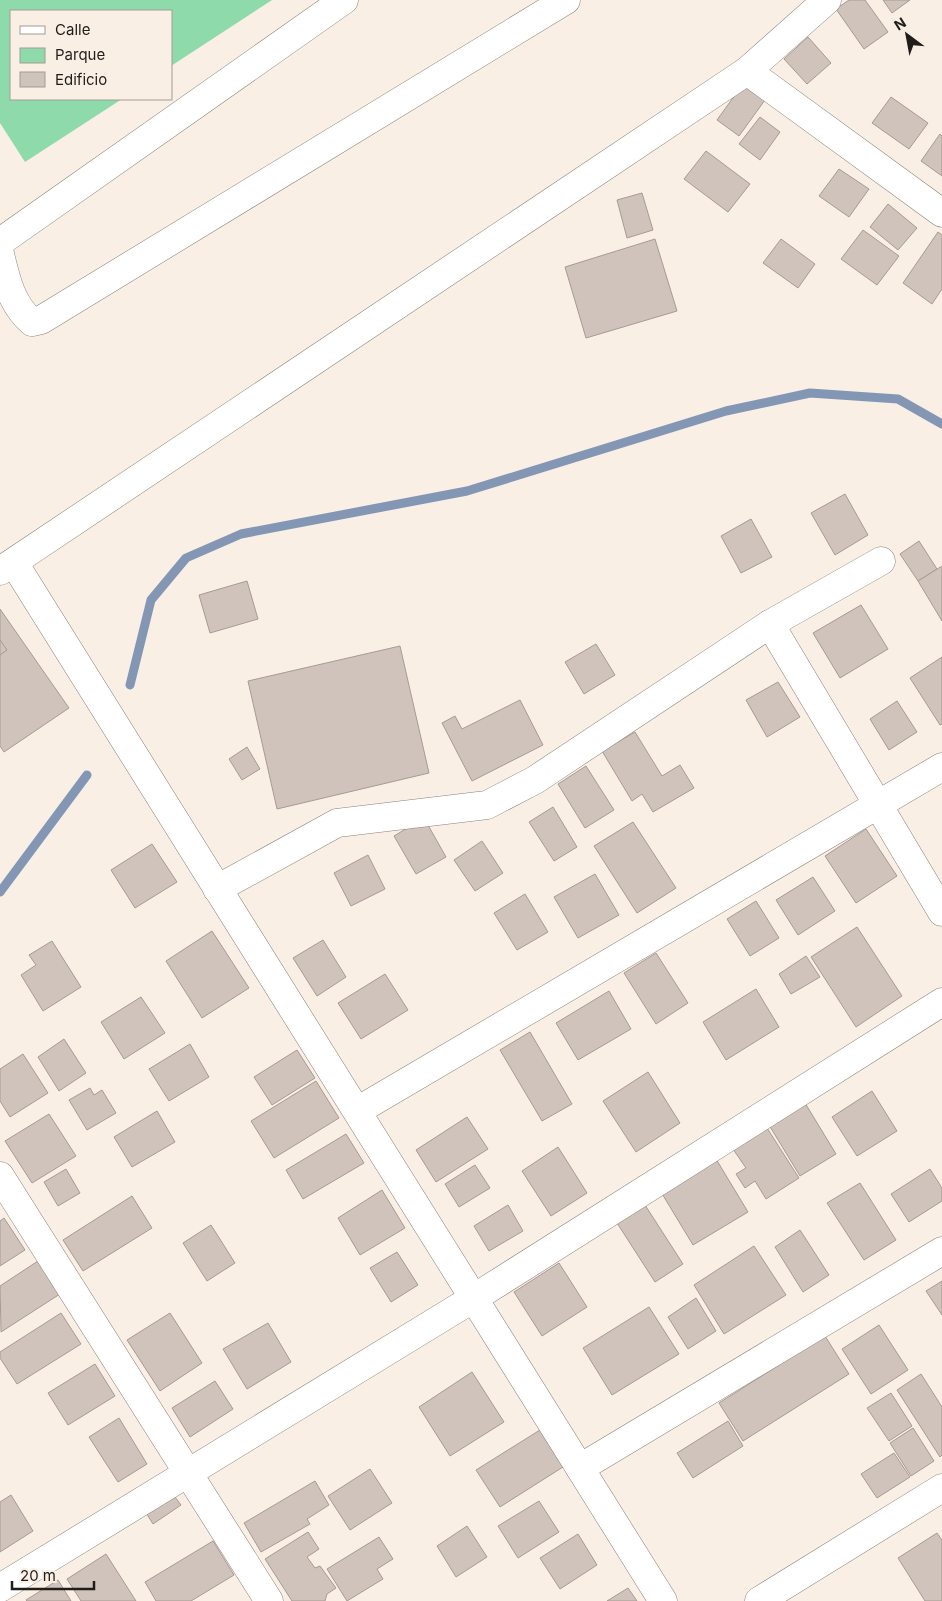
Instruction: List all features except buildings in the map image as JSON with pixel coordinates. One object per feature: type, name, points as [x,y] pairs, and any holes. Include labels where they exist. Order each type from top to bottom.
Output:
[{"type":"street","points":[[0,242],[344,0]]},
{"type":"street","points":[[0,254],[10,292],[25,316],[32,322],[41,320],[566,0]]},
{"type":"street","points":[[663,1601],[217,889],[7,567],[747,71],[817,4]]},
{"type":"street","points":[[747,71],[942,213]]},
{"type":"street","points":[[217,889],[337,823],[487,804],[535,780],[770,624],[881,561]]},
{"type":"street","points":[[770,624],[942,912]]},
{"type":"street","points":[[357,1111],[879,806],[942,767]]},
{"type":"street","points":[[0,1588],[474,1298],[942,1002]]},
{"type":"street","points":[[0,1176],[269,1601]]},
{"type":"street","points":[[580,1468],[942,1251]]},
{"type":"street","points":[[759,1601],[942,1488]]},
{"type":"green space","points":[[0,0],[272,0],[172,65],[172,10],[10,10],[10,100],[120,100],[25,162],[0,123]]},
{"type":"waterway","points":[[130,685],[151,600],[186,558],[241,534],[467,491],[726,411],[810,393],[898,399],[942,424]]},
{"type":"waterway","points":[[0,892],[87,775]]}]
